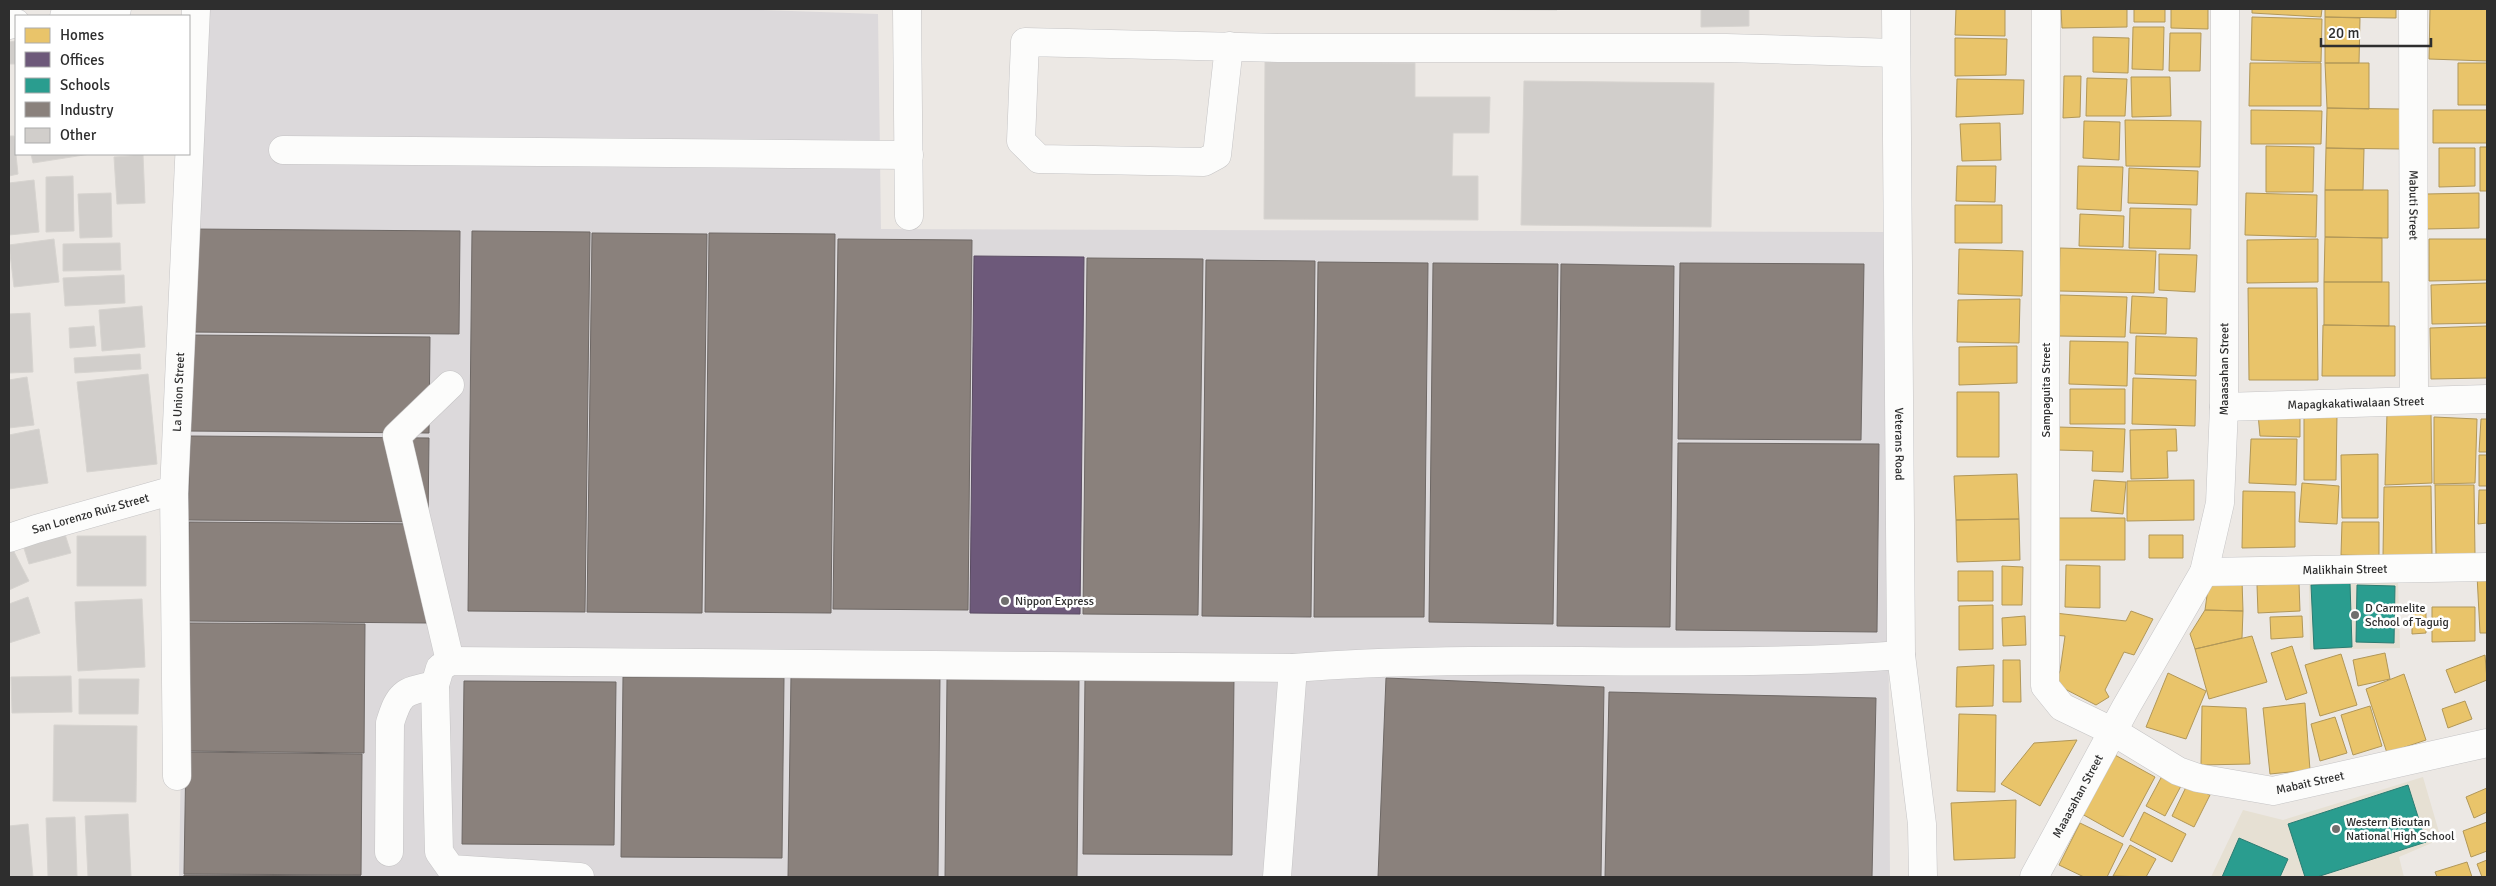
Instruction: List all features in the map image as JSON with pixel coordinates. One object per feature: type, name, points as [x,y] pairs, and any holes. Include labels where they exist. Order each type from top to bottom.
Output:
[{"type":"street","points":[[72,15],[118,9]]},
{"type":"street","name":"La Union Street","points":[[190,140],[196,9]]},
{"type":"street","points":[[906,9],[909,216]]},
{"type":"street","name":"Veterans Road","points":[[1896,9],[1901,655],[1922,824],[1923,877]]},
{"type":"street","name":"Sampaguita Street","points":[[2046,9],[2046,686],[2062,707],[2121,718]]},
{"type":"street","name":"Maaasahan Street","points":[[2034,877],[2204,572],[2220,503],[2224,407],[2225,9]]},
{"type":"street","name":"Mabuti Street","points":[[2413,9],[2414,401]]},
{"type":"street","points":[[1229,46],[1218,155],[1204,162],[1039,159],[1021,141],[1025,42],[1229,46],[1278,48],[1716,48],[1896,53]]},
{"type":"street","points":[[283,150],[909,155]]},
{"type":"street","name":"La Union Street","points":[[176,776],[174,490],[189,155]]},
{"type":"street","points":[[450,385],[398,436],[450,661]]},
{"type":"street","name":"Mapagkakatiwalaan Street","points":[[2224,407],[2487,400]]},
{"type":"street","name":"San Lorenzo Ruiz Street","points":[[9,538],[174,490]]},
{"type":"street","name":"Malikhain Street","points":[[2204,572],[2487,567]]},
{"type":"street","points":[[580,877],[451,869],[439,852],[435,684],[440,668],[450,661],[1293,668],[1372,662],[1826,660],[1901,655]]},
{"type":"street","points":[[1277,877],[1293,668]]},
{"type":"street","points":[[389,852],[390,723],[396,704],[407,691],[435,684]]},
{"type":"street","name":"Mabait Street","points":[[2121,718],[2178,771],[2198,778],[2273,791],[2487,744]]},
{"type":"shaded area","points":[[193,9],[733,9],[878,14],[881,229],[1886,232],[1890,877],[179,877]]},
{"type":"shaded area","name":"D Carmelite School of Taguig","points":[[2398,581],[2400,648],[2310,650],[2309,583]]},
{"type":"shaded area","name":"Western Bicutan National High School","points":[[2423,777],[2441,839],[2399,857],[2404,877],[2211,877],[2243,810],[2283,820]]},
{"type":"building: Homes","points":[[1956,9],[2005,9],[2005,36],[1955,35]]},
{"type":"building: Homes","points":[[2061,9],[2127,9],[2127,27],[2062,28]]},
{"type":"building: Homes","points":[[2134,9],[2165,9],[2165,22],[2134,22]]},
{"type":"building: Homes","points":[[2171,9],[2208,9],[2208,29],[2171,28]]},
{"type":"building: Homes","points":[[2252,9],[2322,9],[2321,17],[2252,13]]},
{"type":"building: Homes","points":[[2325,9],[2396,9],[2396,18],[2325,17]]},
{"type":"building: Homes","points":[[2430,9],[2487,9],[2487,61],[2429,59]]},
{"type":"building: Homes","points":[[2252,17],[2322,19],[2321,62],[2251,60]]},
{"type":"building: Homes","points":[[2325,17],[2360,18],[2359,63],[2325,63]]},
{"type":"building: Homes","points":[[2133,27],[2164,27],[2163,70],[2132,69]]},
{"type":"building: Homes","points":[[2170,33],[2201,33],[2200,71],[2169,71]]},
{"type":"building: Homes","points":[[2093,37],[2129,38],[2128,73],[2093,72]]},
{"type":"building: Homes","points":[[1955,38],[2007,39],[2006,75],[1955,76]]},
{"type":"building: Homes","points":[[2250,63],[2321,63],[2321,106],[2249,106]]},
{"type":"building: Homes","points":[[2325,63],[2369,63],[2369,109],[2327,108]]},
{"type":"building: Homes","points":[[2458,63],[2487,63],[2487,105],[2458,105]]},
{"type":"building: Homes","points":[[2064,76],[2081,76],[2080,117],[2063,118]]},
{"type":"building: Homes","points":[[2131,77],[2170,77],[2171,116],[2132,117]]},
{"type":"building: Homes","points":[[2087,78],[2127,79],[2125,116],[2086,116]]},
{"type":"building: Homes","points":[[1957,79],[2024,80],[2023,114],[1956,117]]},
{"type":"building: Homes","points":[[2327,108],[2400,109],[2400,149],[2326,148]]},
{"type":"building: Homes","points":[[2251,110],[2322,111],[2321,144],[2251,144]]},
{"type":"building: Homes","points":[[2433,110],[2487,110],[2487,143],[2433,143]]},
{"type":"building: Homes","points":[[2125,120],[2201,121],[2200,167],[2126,166]]},
{"type":"building: Homes","points":[[2084,121],[2120,122],[2119,160],[2083,158]]},
{"type":"building: Homes","points":[[2000,123],[2001,160],[1962,161],[1960,124]]},
{"type":"building: Homes","points":[[2266,146],[2314,147],[2313,192],[2266,192]]},
{"type":"building: Homes","points":[[2480,147],[2487,147],[2487,191],[2480,191]]},
{"type":"building: Homes","points":[[2326,148],[2364,149],[2363,190],[2325,190]]},
{"type":"building: Homes","points":[[2439,148],[2475,148],[2475,186],[2439,187]]},
{"type":"building: Homes","points":[[1957,166],[1996,166],[1995,202],[1956,201]]},
{"type":"building: Homes","points":[[2078,166],[2123,167],[2121,211],[2077,209]]},
{"type":"building: Homes","points":[[2129,168],[2198,171],[2197,205],[2128,203]]},
{"type":"building: Homes","points":[[2325,190],[2388,190],[2388,238],[2325,237]]},
{"type":"building: Homes","points":[[2246,193],[2317,195],[2316,237],[2245,235]]},
{"type":"building: Homes","points":[[2479,193],[2479,228],[2426,229],[2426,194]]},
{"type":"building: Homes","points":[[1955,205],[2002,205],[2002,243],[1955,243]]},
{"type":"building: Homes","points":[[2130,208],[2191,209],[2190,249],[2129,248]]},
{"type":"building: Homes","points":[[2080,214],[2124,216],[2123,247],[2079,246]]},
{"type":"building: Homes","points":[[2325,237],[2382,238],[2382,282],[2324,282]]},
{"type":"building: Homes","points":[[2318,239],[2318,282],[2247,283],[2247,240]]},
{"type":"building: Homes","points":[[2429,239],[2487,239],[2487,280],[2429,281]]},
{"type":"building: Homes","points":[[2060,248],[2156,251],[2154,293],[2059,291]]},
{"type":"building: Homes","points":[[1959,249],[2023,251],[2022,296],[1958,294]]},
{"type":"building: Homes","points":[[2159,254],[2197,255],[2195,292],[2159,290]]},
{"type":"building: Homes","points":[[2324,282],[2389,282],[2389,326],[2324,325]]},
{"type":"building: Homes","points":[[2487,283],[2487,323],[2432,324],[2431,285]]},
{"type":"building: Homes","points":[[2248,288],[2317,288],[2318,380],[2249,380]]},
{"type":"building: Homes","points":[[2060,295],[2127,297],[2125,337],[2058,336]]},
{"type":"building: Homes","points":[[2132,296],[2167,298],[2166,334],[2130,333]]},
{"type":"building: Homes","points":[[2020,299],[2019,343],[1957,342],[1958,300]]},
{"type":"building: Homes","points":[[2323,325],[2395,326],[2395,376],[2322,376]]},
{"type":"building: Homes","points":[[2487,326],[2487,378],[2431,379],[2430,328]]},
{"type":"building: Homes","points":[[2136,336],[2197,338],[2196,376],[2135,374]]},
{"type":"building: Homes","points":[[2070,341],[2128,342],[2127,386],[2069,384]]},
{"type":"building: Homes","points":[[2017,346],[2017,383],[1959,385],[1959,347]]},
{"type":"building: Homes","points":[[2133,378],[2196,380],[2195,426],[2132,424]]},
{"type":"building: Homes","points":[[2070,389],[2125,389],[2125,424],[2070,424]]},
{"type":"building: Homes","points":[[1957,392],[1999,392],[1999,457],[1957,457]]},
{"type":"building: Homes","points":[[2300,413],[2300,437],[2260,436],[2258,414]]},
{"type":"building: Homes","points":[[2387,413],[2431,414],[2432,483],[2385,485]]},
{"type":"building: Homes","points":[[2337,415],[2336,480],[2304,480],[2304,416]]},
{"type":"building: Homes","points":[[2434,417],[2477,419],[2475,483],[2434,484]]},
{"type":"building: Homes","points":[[2481,419],[2487,419],[2487,452],[2479,452]]},
{"type":"building: Homes","points":[[2058,427],[2125,429],[2123,472],[2092,471],[2093,451],[2057,450]]},
{"type":"building: Homes","points":[[2176,429],[2177,451],[2167,451],[2168,478],[2131,479],[2130,430]]},
{"type":"building: Homes","points":[[2251,439],[2297,439],[2296,485],[2249,483]]},
{"type":"building: Homes","points":[[2378,454],[2378,518],[2342,518],[2341,455]]},
{"type":"building: Homes","points":[[2479,455],[2487,455],[2487,486],[2479,486]]},
{"type":"building: Homes","points":[[2017,474],[2019,519],[1956,520],[1954,476]]},
{"type":"building: Homes","points":[[2094,480],[2126,482],[2123,514],[2091,511]]},
{"type":"building: Homes","points":[[2194,480],[2194,520],[2127,521],[2127,481]]},
{"type":"building: Homes","points":[[2302,483],[2339,486],[2337,524],[2299,522]]},
{"type":"building: Homes","points":[[2435,485],[2474,485],[2475,555],[2436,556]]},
{"type":"building: Homes","points":[[2431,486],[2432,555],[2383,556],[2384,487]]},
{"type":"building: Homes","points":[[2479,490],[2487,490],[2487,523],[2478,524]]},
{"type":"building: Homes","points":[[2243,491],[2295,492],[2295,547],[2242,548]]},
{"type":"building: Homes","points":[[2054,518],[2125,518],[2125,560],[2054,560]]},
{"type":"building: Homes","points":[[2019,519],[2020,560],[1957,562],[1956,520]]},
{"type":"building: Homes","points":[[2342,522],[2379,522],[2379,556],[2341,555]]},
{"type":"building: Homes","points":[[2149,535],[2183,535],[2183,558],[2149,558]]},
{"type":"building: Homes","points":[[2066,565],[2100,566],[2100,608],[2065,607]]},
{"type":"building: Homes","points":[[2002,566],[2023,567],[2022,605],[2002,605]]},
{"type":"building: Homes","points":[[1958,571],[1993,571],[1993,601],[1958,601]]},
{"type":"building: Homes","points":[[2487,574],[2487,633],[2480,633],[2477,575]]},
{"type":"building: Homes","points":[[2242,580],[2243,611],[2205,610],[2208,588],[2221,581]]},
{"type":"building: Homes","points":[[2299,583],[2300,611],[2258,613],[2257,585]]},
{"type":"building: Homes","points":[[1993,605],[1993,649],[1959,650],[1959,606]]},
{"type":"building: Homes","points":[[2432,607],[2475,607],[2475,641],[2432,642]]},
{"type":"building: Homes","points":[[2205,610],[2243,611],[2242,638],[2195,649],[2190,634]]},
{"type":"building: Homes","points":[[2412,610],[2426,610],[2426,633],[2412,634]]},
{"type":"building: Homes","points":[[2131,611],[2153,619],[2134,655],[2124,652],[2105,690],[2109,697],[2096,705],[2059,686],[2055,681],[2060,671],[2065,636],[2053,635],[2055,613],[2126,621]]},
{"type":"building: Homes","points":[[2025,616],[2026,645],[2003,646],[2002,618]]},
{"type":"building: Homes","points":[[2302,616],[2303,637],[2271,639],[2270,617]]},
{"type":"building: Homes","points":[[2252,636],[2267,682],[2209,699],[2195,649]]},
{"type":"building: Homes","points":[[2292,646],[2307,693],[2286,700],[2271,653]]},
{"type":"building: Homes","points":[[2385,653],[2390,679],[2358,686],[2353,660]]},
{"type":"building: Homes","points":[[2341,654],[2357,705],[2320,716],[2305,665]]},
{"type":"building: Homes","points":[[2485,655],[2487,680],[2455,693],[2446,670]]},
{"type":"building: Homes","points":[[2003,660],[2020,660],[2021,702],[2003,702]]},
{"type":"building: Homes","points":[[1994,665],[1993,706],[1956,707],[1957,667]]},
{"type":"building: Homes","points":[[2168,673],[2206,691],[2186,739],[2146,727]]},
{"type":"building: Homes","points":[[2404,674],[2426,740],[2387,753],[2366,689]]},
{"type":"building: Homes","points":[[2465,701],[2472,719],[2448,728],[2442,709]]},
{"type":"building: Homes","points":[[2305,703],[2310,770],[2270,774],[2263,708]]},
{"type":"building: Homes","points":[[2202,706],[2246,708],[2250,764],[2201,765]]},
{"type":"building: Homes","points":[[2370,706],[2382,746],[2353,755],[2341,715]]},
{"type":"building: Homes","points":[[1959,714],[1996,715],[1995,792],[1957,791]]},
{"type":"building: Homes","points":[[2335,717],[2347,753],[2320,761],[2311,724]]},
{"type":"building: Homes","points":[[2077,740],[2040,806],[2001,784],[2034,743]]},
{"type":"building: Homes","points":[[2115,755],[2155,777],[2123,837],[2082,814]]},
{"type":"building: Homes","points":[[2162,776],[2181,786],[2165,816],[2146,806]]},
{"type":"building: Homes","points":[[2187,785],[2210,795],[2194,827],[2172,816]]},
{"type":"building: Homes","points":[[2487,788],[2487,812],[2474,818],[2466,797]]},
{"type":"building: Homes","points":[[2016,800],[2015,858],[1954,860],[1951,803]]},
{"type":"building: Homes","points":[[2144,812],[2186,834],[2172,862],[2130,840]]},
{"type":"building: Homes","points":[[2487,822],[2487,851],[2471,857],[2463,831]]},
{"type":"building: Homes","points":[[2080,823],[2123,844],[2107,877],[2084,877],[2059,865]]},
{"type":"building: Homes","points":[[2130,845],[2156,859],[2146,877],[2113,876]]},
{"type":"building: Homes","points":[[2487,860],[2487,877],[2482,877],[2477,864]]},
{"type":"building: Homes","points":[[2467,862],[2472,877],[2437,877],[2435,872]]},
{"type":"building: Offices","points":[[974,256],[1084,257],[1080,614],[970,613]]},
{"type":"building: Schools","points":[[2350,583],[2352,647],[2314,649],[2311,585]]},
{"type":"building: Schools","points":[[2357,585],[2395,586],[2394,643],[2356,642]]},
{"type":"building: Schools","points":[[2408,785],[2426,842],[2317,877],[2305,877],[2288,824]]},
{"type":"building: Schools","points":[[2239,838],[2288,859],[2280,877],[2222,877]]},
{"type":"building: Industry","points":[[190,229],[460,231],[459,334],[188,332]]},
{"type":"building: Industry","points":[[472,231],[590,232],[585,612],[468,611]]},
{"type":"building: Industry","points":[[592,233],[707,234],[702,613],[587,612]]},
{"type":"building: Industry","points":[[709,233],[835,234],[831,613],[705,612]]},
{"type":"building: Industry","points":[[838,239],[972,240],[968,610],[833,609]]},
{"type":"building: Industry","points":[[1087,258],[1203,259],[1198,615],[1083,614]]},
{"type":"building: Industry","points":[[1206,260],[1315,261],[1311,617],[1202,616]]},
{"type":"building: Industry","points":[[1318,262],[1428,263],[1424,617],[1314,617]]},
{"type":"building: Industry","points":[[1433,263],[1558,264],[1553,624],[1429,622]]},
{"type":"building: Industry","points":[[1680,263],[1864,264],[1861,440],[1678,439]]},
{"type":"building: Industry","points":[[1561,264],[1674,266],[1670,627],[1557,626]]},
{"type":"building: Industry","points":[[188,335],[430,337],[429,433],[187,431]]},
{"type":"building: Industry","points":[[190,436],[429,438],[428,522],[188,520]]},
{"type":"building: Industry","points":[[1678,443],[1879,444],[1877,632],[1676,630]]},
{"type":"building: Industry","points":[[189,522],[430,524],[429,623],[187,621]]},
{"type":"building: Industry","points":[[187,623],[365,624],[364,753],[186,751]]},
{"type":"building: Industry","points":[[791,675],[940,676],[938,877],[788,877]]},
{"type":"building: Industry","points":[[623,677],[784,678],[782,858],[621,857]]},
{"type":"building: Industry","points":[[1085,677],[1234,678],[1232,855],[1083,854]]},
{"type":"building: Industry","points":[[947,678],[1079,679],[1077,877],[945,877]]},
{"type":"building: Industry","points":[[1386,678],[1604,687],[1601,877],[1378,877]]},
{"type":"building: Industry","points":[[464,681],[616,682],[614,845],[462,844]]},
{"type":"building: Industry","points":[[1609,692],[1876,698],[1872,877],[1605,877]]},
{"type":"building: Industry","points":[[186,752],[362,754],[361,875],[184,874]]},
{"type":"building: Industry","points":[[184,875],[361,876],[184,877]]},
{"type":"building: Other","points":[[1409,9],[1557,9],[1557,10]]},
{"type":"building: Other","points":[[1701,9],[1749,9],[1749,26],[1701,27]]},
{"type":"building: Other","points":[[15,41],[15,64],[9,64],[9,42]]},
{"type":"building: Other","points":[[1265,62],[1415,63],[1415,97],[1490,97],[1489,133],[1453,133],[1452,176],[1478,176],[1478,220],[1264,219]]},
{"type":"building: Other","points":[[1524,81],[1714,83],[1711,227],[1521,225]]},
{"type":"building: Other","points":[[9,136],[14,136],[18,174],[9,176]]},
{"type":"building: Other","points":[[31,155],[84,155],[33,163]]},
{"type":"building: Other","points":[[143,155],[145,203],[117,204],[114,157]]},
{"type":"building: Other","points":[[73,176],[74,231],[46,232],[46,177]]},
{"type":"building: Other","points":[[34,180],[39,232],[9,235],[9,183]]},
{"type":"building: Other","points":[[111,193],[112,237],[80,238],[78,194]]},
{"type":"building: Other","points":[[54,239],[59,282],[14,287],[9,245]]},
{"type":"building: Other","points":[[120,243],[121,270],[63,271],[63,244]]},
{"type":"building: Other","points":[[124,275],[125,303],[65,306],[63,278]]},
{"type":"building: Other","points":[[142,306],[145,347],[102,351],[99,310]]},
{"type":"building: Other","points":[[30,313],[33,372],[9,373],[9,314]]},
{"type":"building: Other","points":[[94,326],[96,346],[70,348],[69,328]]},
{"type":"building: Other","points":[[140,354],[141,369],[75,373],[74,358]]},
{"type":"building: Other","points":[[148,374],[157,464],[87,472],[77,382]]},
{"type":"building: Other","points":[[27,377],[34,425],[9,428],[9,380]]},
{"type":"building: Other","points":[[39,429],[48,483],[9,489],[9,435]]},
{"type":"building: Other","points":[[63,528],[71,553],[29,564],[21,539]]},
{"type":"building: Other","points":[[77,536],[146,536],[146,586],[77,586]]},
{"type":"building: Other","points":[[9,542],[29,581],[9,590]]},
{"type":"building: Other","points":[[28,597],[40,633],[9,643],[9,604]]},
{"type":"building: Other","points":[[142,599],[145,667],[78,671],[75,602]]},
{"type":"building: Other","points":[[71,676],[72,712],[12,713],[11,677]]},
{"type":"building: Other","points":[[79,679],[139,679],[138,714],[79,714]]},
{"type":"building: Other","points":[[54,725],[137,726],[136,802],[53,801]]},
{"type":"building: Other","points":[[128,814],[131,877],[88,877],[85,816]]},
{"type":"building: Other","points":[[75,817],[77,876],[48,876],[46,818]]},
{"type":"building: Other","points":[[28,824],[33,877],[9,877],[9,826]]},
{"type":"place","name":"Nippon Express","points":[[1005,601]]},
{"type":"place","name":"D Carmelite School of Taguig","points":[[2355,615]]},
{"type":"place","name":"Western Bicutan National High School","points":[[2336,829]]}]
